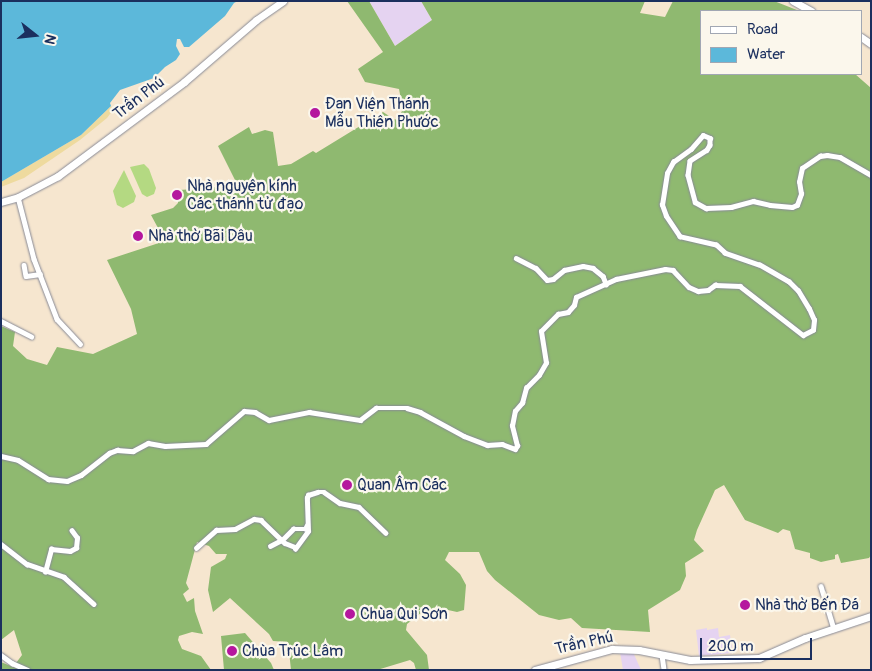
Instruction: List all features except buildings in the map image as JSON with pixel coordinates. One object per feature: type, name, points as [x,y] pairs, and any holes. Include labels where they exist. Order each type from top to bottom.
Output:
[{"type":"main road","name":"Trần Phú","points":[[1,202],[18,197],[46,183],[70,166],[191,76],[256,20],[283,1]]},
{"type":"main road","points":[[793,1],[809,10]]},
{"type":"main road","name":"Trần Phú","points":[[534,670],[612,649],[639,650],[662,656],[699,660],[759,658],[805,638],[871,616]]},
{"type":"street","points":[[1,456],[18,460],[37,474],[58,482],[81,475],[117,450],[133,452],[148,443],[165,446],[206,444],[244,411],[255,412],[269,420],[309,412],[360,420],[376,408],[401,408],[420,412],[464,436],[488,444],[502,444],[515,449],[518,446],[512,426],[515,411],[522,402],[526,388],[539,375],[546,363],[542,331],[558,314],[568,312],[574,305],[576,297],[606,284],[633,274],[665,269],[674,270],[689,287],[698,291],[708,290],[715,285],[740,286],[803,335],[809,334],[813,330],[814,320],[804,299],[789,282],[759,264],[725,253],[716,245],[680,237],[666,216],[662,205],[667,174],[673,162],[691,149],[703,135],[710,138],[710,145],[707,150],[690,161],[688,175],[695,202],[706,208],[730,207],[753,201],[792,207],[797,205],[801,194],[799,182],[802,168],[820,156],[840,157],[871,175]]},
{"type":"street","points":[[18,197],[40,274],[57,319],[80,344]]},
{"type":"street","points":[[516,258],[536,268],[547,280],[553,279],[564,270],[584,266],[593,268],[603,276],[606,284]]},
{"type":"street","points":[[24,265],[26,276],[40,274]]},
{"type":"street","points":[[1,321],[31,336]]},
{"type":"street","points":[[196,548],[216,530],[235,529],[254,519],[266,523],[282,540],[295,548],[307,534],[308,495],[318,492],[324,492],[340,503],[359,507],[386,533]]},
{"type":"street","points":[[270,546],[282,540],[293,529],[305,529],[308,524]]},
{"type":"street","points":[[44,572],[51,549],[70,551],[76,548],[77,538],[72,532]]},
{"type":"street","points":[[1,544],[26,564],[44,572],[64,577],[94,604]]},
{"type":"street","points":[[821,586],[834,629]]},
{"type":"street","points":[[1,655],[12,663],[28,670]]},
{"type":"street","points":[[662,656],[664,670]]},
{"type":"shaded area","points":[[369,1],[421,1],[432,20],[395,46]]},
{"type":"shaded area","points":[[707,628],[707,630],[718,628],[719,637],[730,635],[733,653],[699,656],[696,630]]},
{"type":"shaded area","points":[[620,652],[633,652],[641,670],[623,670]]},
{"type":"green space","points":[[347,1],[369,1],[395,46],[432,20],[421,1],[645,1],[640,13],[665,17],[673,1],[774,1],[797,10],[700,10],[700,75],[856,75],[871,88],[871,555],[869,558],[841,563],[838,554],[835,555],[835,559],[821,562],[810,558],[810,553],[795,549],[790,531],[783,529],[778,533],[745,520],[724,485],[715,490],[697,530],[694,540],[704,551],[685,563],[686,576],[680,590],[648,610],[650,632],[582,628],[571,618],[559,620],[539,615],[495,580],[487,571],[479,552],[449,552],[445,560],[460,574],[466,585],[464,610],[457,612],[439,608],[422,612],[407,624],[406,630],[427,655],[429,670],[416,670],[414,663],[410,660],[377,670],[291,670],[288,642],[273,641],[269,634],[230,598],[213,612],[208,590],[211,567],[225,559],[227,554],[216,554],[209,546],[197,542],[186,583],[189,589],[183,594],[187,602],[194,598],[195,611],[203,634],[192,632],[179,636],[178,640],[182,649],[201,656],[211,670],[1,670],[1,662],[13,667],[22,655],[14,630],[1,640],[1,326],[15,332],[13,346],[27,359],[47,365],[57,347],[93,354],[137,334],[131,309],[107,260],[165,241],[151,215],[173,208],[178,203],[179,190],[195,189],[204,191],[235,180],[218,146],[249,127],[252,134],[265,130],[273,132],[278,166],[291,164],[313,151],[316,153],[383,112],[395,120],[403,110],[399,89],[365,82],[358,69],[383,52]]},
{"type":"green space","points":[[144,164],[149,169],[156,188],[154,194],[147,197],[142,194],[130,167]]},
{"type":"green space","points":[[124,170],[136,196],[134,202],[123,208],[117,205],[113,191]]},
{"type":"green space","points":[[245,633],[271,663],[274,670],[224,670],[221,636]]},
{"type":"sand","points":[[111,106],[113,110],[107,118],[80,140],[24,178],[1,187],[1,182],[81,135]]},
{"type":"water","points":[[1,1],[238,1],[234,3],[225,16],[189,47],[184,47],[180,39],[177,39],[176,46],[180,54],[176,60],[165,67],[154,78],[120,90],[110,103],[111,106],[81,135],[1,182]]},
{"type":"place","name":"Đan Viện Thánh Mẫu Thiên Phước","points":[[315,113]]},
{"type":"place","name":"Nhà nguyện kính Các thánh tử đạo","points":[[177,195]]},
{"type":"place","name":"Nhà thờ Bãi Dâu","points":[[138,236]]},
{"type":"place","name":"Quan Âm Các","points":[[347,485]]},
{"type":"place","name":"Nhà thờ Bến Đá","points":[[745,605]]},
{"type":"place","name":"Chùa Qui Sơn","points":[[350,614]]},
{"type":"place","name":"Chùa Trúc Lâm","points":[[232,651]]}]
